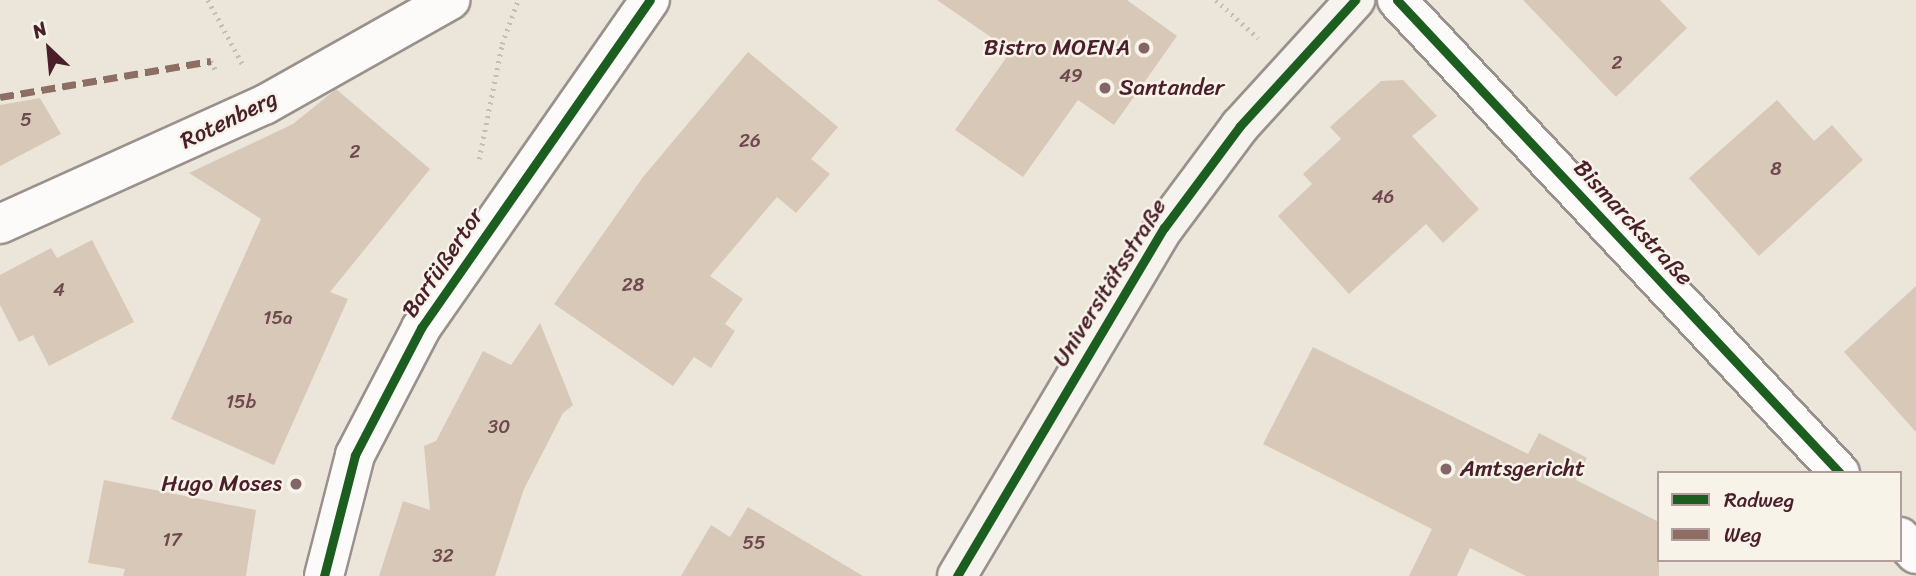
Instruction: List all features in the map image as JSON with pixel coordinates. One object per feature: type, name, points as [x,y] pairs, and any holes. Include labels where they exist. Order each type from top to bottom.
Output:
[{"type":"main road","name":"Universitätsstraße","points":[[957,576],[1164,228],[1290,67],[1355,0]]},
{"type":"street","name":"Rotenberg","points":[[0,224],[264,106],[450,0]]},
{"type":"street","name":"Barfüßertor","points":[[324,576],[355,455],[421,328],[650,0]]},
{"type":"street","name":"Bismarckstraße","points":[[1397,0],[1838,471]]},
{"type":"street","points":[[1902,539],[1916,554]]},
{"type":"path","points":[[208,0],[264,106]]},
{"type":"path","points":[[502,44],[517,0]]},
{"type":"path","points":[[1216,0],[1290,67]]},
{"type":"building","points":[[937,0],[1127,0],[1177,36],[1114,125],[1078,100],[1023,177],[955,130],[1011,51]]},
{"type":"building","points":[[1523,0],[1660,0],[1687,28],[1616,97]]},
{"type":"building","points":[[748,52],[838,127],[811,159],[830,174],[796,213],[777,197],[710,276],[743,299],[725,324],[735,331],[711,368],[694,357],[673,386],[554,304],[643,177]]},
{"type":"building","points":[[1403,80],[1437,116],[1412,136],[1479,209],[1443,243],[1426,224],[1349,294],[1278,216],[1312,184],[1303,174],[1341,139],[1330,127],[1381,81]]},
{"type":"building","points":[[336,89],[430,169],[330,292],[348,299],[274,465],[171,419],[261,219],[189,173],[293,124]]},
{"type":"building","points":[[40,98],[61,134],[0,166],[0,105]]},
{"type":"building","points":[[1777,100],[1814,141],[1832,125],[1863,160],[1759,256],[1689,178]]},
{"type":"building","points":[[92,240],[134,322],[49,366],[33,335],[19,342],[0,305],[0,275],[51,248],[57,258]]},
{"type":"building","points":[[1916,286],[1916,432],[1844,352]]},
{"type":"building","points":[[540,323],[573,405],[563,413],[524,489],[495,576],[379,576],[403,501],[430,510],[424,446],[436,441],[483,351],[511,365]]},
{"type":"building","name":"Amtsgericht","points":[[1313,347],[1528,454],[1539,433],[1587,458],[1576,480],[1657,521],[1659,576],[1526,576],[1470,548],[1457,576],[1409,576],[1432,529],[1263,444]]},
{"type":"building","points":[[104,480],[256,510],[246,576],[123,576],[125,569],[88,563]]},
{"type":"building","points":[[748,507],[863,576],[681,576],[711,525],[730,537]]},
{"type":"marked path","points":[[0,97],[211,61]]},
{"type":"cycle path","points":[[324,576],[355,455],[421,328],[650,0]]},
{"type":"cycle path","points":[[957,576],[1164,228],[1240,126],[1355,0]]},
{"type":"cycle path","points":[[1397,0],[1838,471]]},
{"type":"place","name":"Bistro MOENA","points":[[1144,48]]},
{"type":"place","name":"Santander","points":[[1105,88]]},
{"type":"place","name":"Amtsgericht","points":[[1446,469]]},
{"type":"place","name":"Hugo Moses","points":[[296,484]]}]
